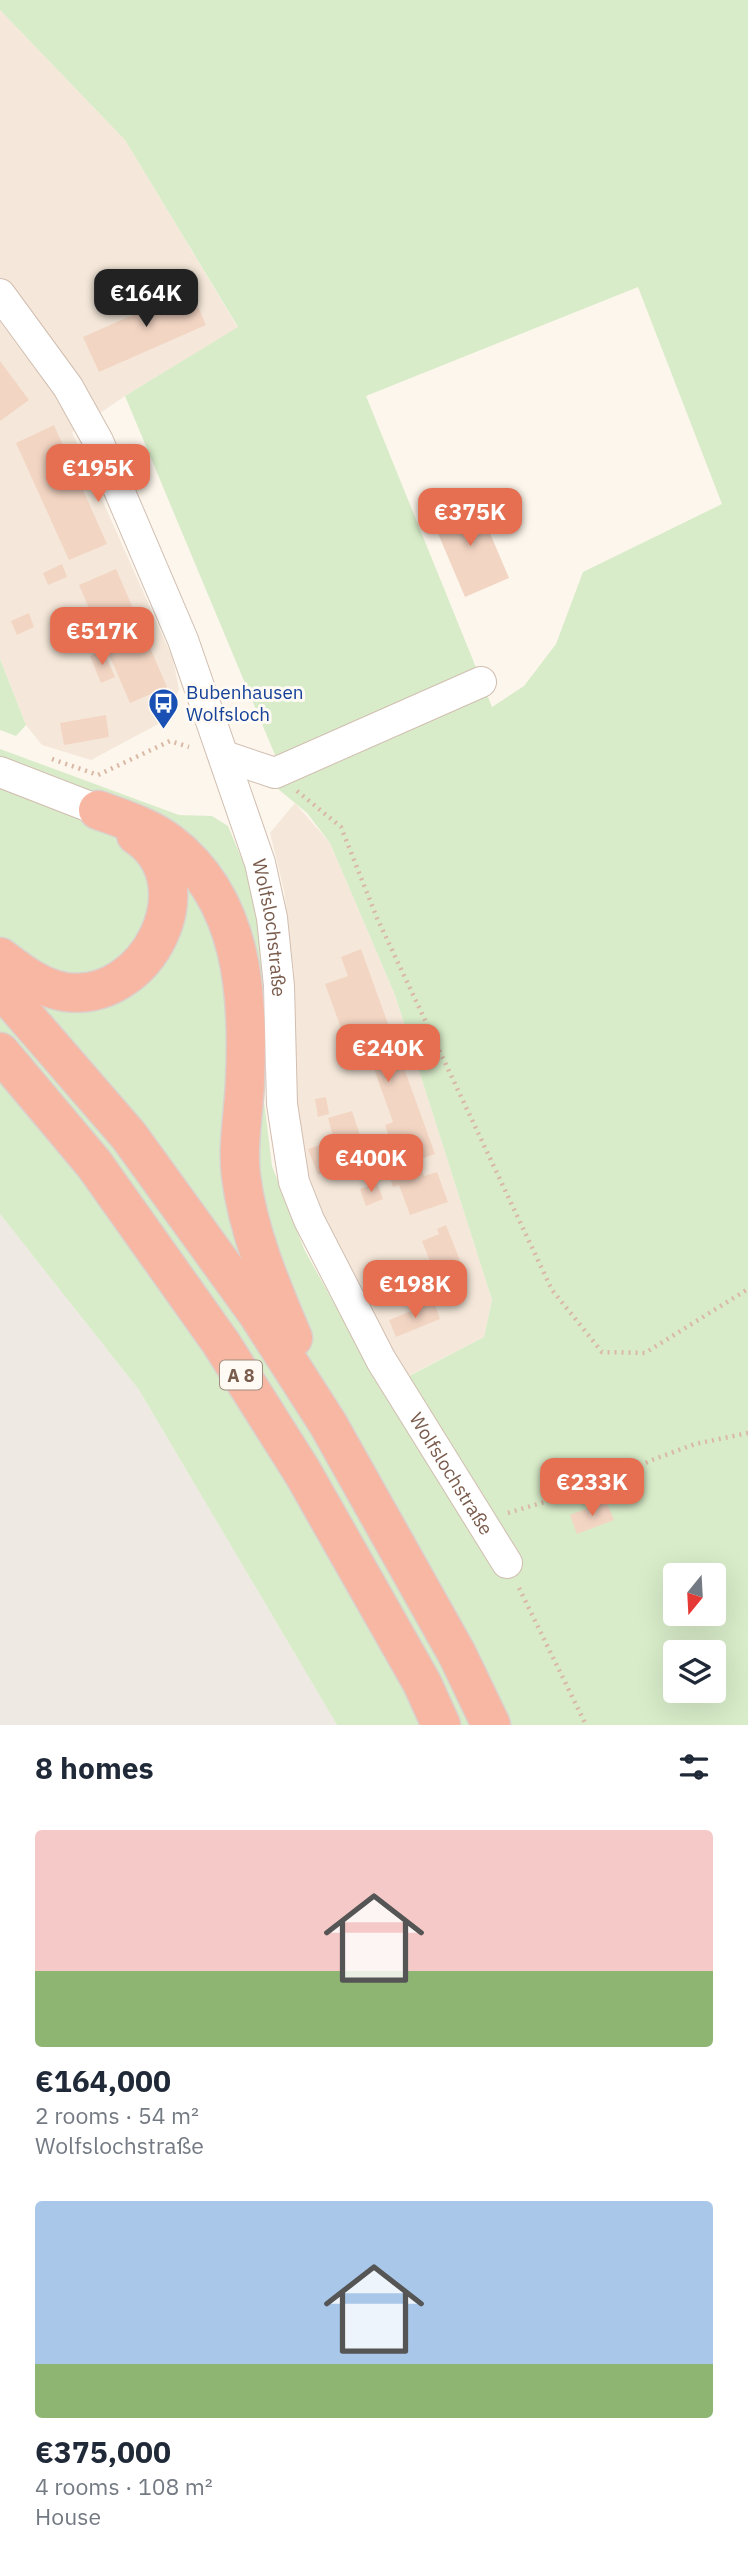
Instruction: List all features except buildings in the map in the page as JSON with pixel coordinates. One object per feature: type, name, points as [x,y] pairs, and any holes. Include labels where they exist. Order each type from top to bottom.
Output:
[{"type":"highway","points":[[0,957],[31,980],[48,987],[84,992],[103,990],[121,981],[136,970],[156,944],[167,907],[166,885],[160,862],[146,841],[98,810]]},
{"type":"highway","points":[[98,810],[146,829],[171,844],[214,895],[230,929],[243,970],[246,1001],[243,1185],[257,1243],[276,1297],[328,1423]]},
{"type":"highway","name":"A 8","points":[[0,987],[129,1136],[257,1313],[328,1423],[457,1654],[491,1725]]},
{"type":"highway","name":"A 8","points":[[0,1052],[94,1164],[221,1343],[310,1485],[422,1683],[440,1725]]},
{"type":"street","name":"Wolfslochstraße","points":[[0,294],[68,387],[98,441],[183,640],[260,863],[272,918],[279,986],[282,1104],[294,1182],[309,1220],[381,1360],[507,1563]]},
{"type":"street","points":[[224,756],[275,773],[481,681]]},
{"type":"street","points":[[0,772],[98,810]]},
{"type":"path","points":[[50,758],[98,775],[170,741],[224,756]]},
{"type":"path","points":[[275,773],[341,827],[377,918],[552,1290],[602,1352],[645,1353],[748,1289]]},
{"type":"path","points":[[483,1521],[597,1486],[652,1460],[695,1444],[748,1433]]},
{"type":"path","points":[[507,1563],[586,1725]]},
{"type":"shaded area","points":[[0,10],[125,140],[238,328],[125,396],[72,432],[173,659],[179,690],[162,722],[91,760],[42,745],[26,725],[0,659]]},
{"type":"shaded area","points":[[295,803],[330,843],[395,995],[492,1300],[484,1337],[406,1377],[332,1236],[303,1169],[296,1102],[294,972],[284,891],[270,833]]},
{"type":"shaded area","points":[[0,1214],[139,1390],[337,1725],[0,1725]]},
{"type":"green space","points":[[0,0],[748,0],[748,1725],[337,1725],[139,1390],[0,1214],[0,749],[179,815],[212,816],[228,826],[246,869],[267,966],[264,1101],[272,1166],[304,1249],[382,1390],[484,1337],[492,1300],[395,995],[330,843],[307,813],[266,779],[275,755],[125,396],[238,327],[125,140],[0,10]],"holes":[[[638,287],[722,504],[583,572],[556,644],[524,686],[492,707],[366,396]]]},
{"type":"green space","points":[[0,659],[26,725],[16,736],[0,730]]},
{"type":"place","name":"Bubenhausen Wolfsloch","points":[[163,730]]}]
